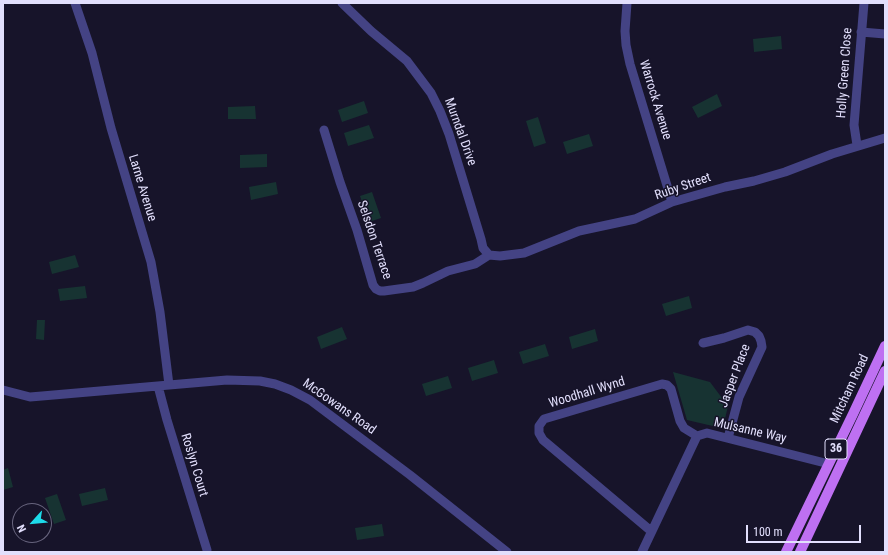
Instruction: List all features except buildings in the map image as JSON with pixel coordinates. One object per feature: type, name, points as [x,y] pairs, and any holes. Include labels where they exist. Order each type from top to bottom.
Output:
[{"type":"main road","name":"Mitcham Road","points":[[786,552],[828,464],[854,414],[885,346]]},
{"type":"main road","name":"Mitcham Road","points":[[800,552],[885,371]]},
{"type":"main road","points":[[828,464],[839,468]]},
{"type":"street","name":"Larne Avenue","points":[[75,3],[92,53],[110,128],[151,262],[160,312],[169,385]]},
{"type":"street","name":"Murndal Drive","points":[[342,3],[371,31],[407,61],[431,93],[449,134],[481,239],[484,248],[489,255]]},
{"type":"street","name":"Warrock Avenue","points":[[627,3],[625,31],[626,46],[630,64],[672,202]]},
{"type":"street","name":"Holly Green Close","points":[[856,145],[854,125],[864,3]]},
{"type":"street","points":[[862,32],[885,34]]},
{"type":"street","name":"Selsdon Terrace","points":[[324,130],[357,230],[373,285],[376,289],[384,292],[413,287],[448,271],[475,264],[489,255]]},
{"type":"street","name":"Ruby Street","points":[[489,255],[500,256],[524,252],[579,231],[635,219],[672,202],[712,190],[785,172],[856,145],[885,138]]},
{"type":"street","name":"Jasper Place","points":[[703,342],[724,338],[748,330],[755,332],[762,341],[762,347],[739,397],[728,438]]},
{"type":"street","name":"McGowans Road","points":[[3,390],[30,397],[241,379],[260,381],[291,390],[310,400],[344,425],[507,552]]},
{"type":"street","name":"Woodhall Wynd","points":[[651,531],[543,440],[539,433],[539,426],[544,420],[662,384],[668,385],[671,389],[680,421],[684,428],[697,436]]},
{"type":"street","name":"Roslyn Court","points":[[158,386],[207,550]]},
{"type":"street","name":"Mulsanne Way","points":[[642,552],[697,436],[707,433],[828,464]]},
{"type":"green space","points":[[781,36],[782,49],[754,52],[753,39]]},
{"type":"green space","points":[[717,94],[722,106],[698,118],[692,107]]},
{"type":"green space","points":[[364,101],[368,113],[342,122],[338,110]]},
{"type":"green space","points":[[255,106],[256,119],[228,119],[228,107]]},
{"type":"green space","points":[[538,117],[546,143],[534,147],[526,121]]},
{"type":"green space","points":[[369,125],[374,138],[348,146],[344,133]]},
{"type":"green space","points":[[589,134],[593,146],[567,154],[563,142]]},
{"type":"green space","points":[[267,154],[267,167],[240,168],[240,155]]},
{"type":"green space","points":[[276,182],[278,194],[251,200],[249,187]]},
{"type":"green space","points":[[372,192],[381,218],[369,222],[360,196]]},
{"type":"green space","points":[[75,255],[79,267],[52,274],[49,262]]},
{"type":"green space","points":[[85,286],[87,298],[60,301],[58,289]]},
{"type":"green space","points":[[689,296],[692,308],[666,316],[662,304]]},
{"type":"green space","points":[[37,320],[45,320],[44,340],[36,339]]},
{"type":"green space","points":[[342,327],[347,339],[321,349],[317,337]]},
{"type":"green space","points":[[595,329],[598,341],[572,349],[569,337]]},
{"type":"green space","points":[[545,344],[549,356],[523,364],[519,352]]},
{"type":"green space","points":[[494,360],[498,373],[472,381],[468,368]]},
{"type":"green space","points":[[673,372],[710,382],[728,406],[724,423],[717,427],[687,420]]},
{"type":"green space","points":[[448,376],[452,388],[426,396],[422,384]]},
{"type":"green space","points":[[8,468],[13,487],[3,490],[3,470]]},
{"type":"green space","points":[[105,488],[108,500],[82,506],[79,494]]},
{"type":"green space","points":[[57,494],[66,520],[54,524],[52,518],[52,503],[47,503],[45,498]]},
{"type":"green space","points":[[382,524],[384,536],[357,540],[355,528]]}]
